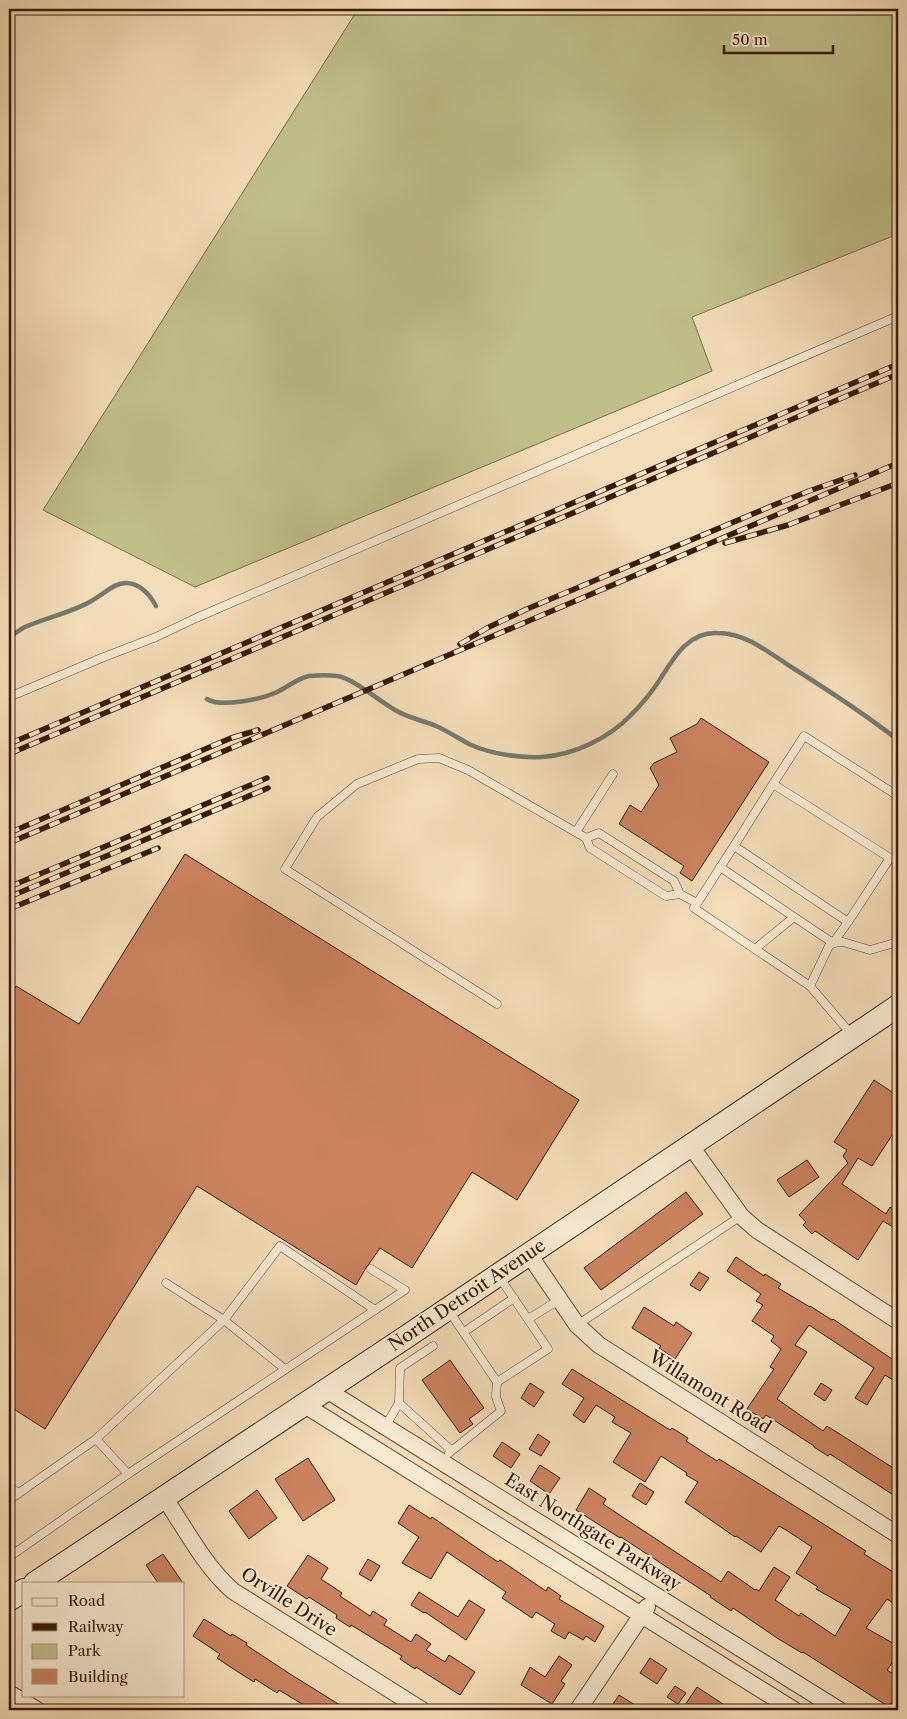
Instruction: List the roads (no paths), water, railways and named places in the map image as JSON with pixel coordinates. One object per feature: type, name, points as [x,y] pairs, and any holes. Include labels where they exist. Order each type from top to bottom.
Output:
[{"type":"main road","name":"North Detroit Avenue","points":[[36,1582],[325,1389],[409,1349],[447,1308],[898,1006]]},
{"type":"main road","points":[[9,1600],[22,1591]]},
{"type":"street","points":[[690,1145],[741,1216],[757,1230],[898,1321]]},
{"type":"street","name":"Willamont Road","points":[[528,1254],[577,1325],[599,1345],[898,1535]]},
{"type":"street","name":"East Northgate Parkway","points":[[325,1389],[385,1427],[447,1456],[655,1594],[839,1710]]},
{"type":"street","points":[[303,1404],[794,1710]]},
{"type":"street","name":"Orville Drive","points":[[164,1497],[212,1569],[221,1581],[233,1591],[422,1710]]},
{"type":"street","points":[[578,1710],[655,1594]]},
{"type":"street","points":[[9,1693],[37,1710]]},
{"type":"lane","points":[[9,698],[104,657],[156,638],[205,614],[898,316]]},
{"type":"lane","points":[[853,1037],[810,986],[694,908],[804,736],[898,796]]},
{"type":"lane","points":[[497,1004],[285,869],[317,817],[357,784],[418,759],[439,758],[468,770],[586,838],[590,848],[666,896],[680,894],[697,903]]},
{"type":"lane","points":[[576,832],[612,774]]},
{"type":"lane","points":[[773,784],[890,858],[848,922],[829,946],[810,986]]},
{"type":"lane","points":[[586,838],[599,833],[674,881],[680,894]]},
{"type":"lane","points":[[734,846],[848,922]]},
{"type":"lane","points":[[720,867],[833,943],[843,942],[870,950],[898,942]]},
{"type":"lane","points":[[755,949],[794,917]]},
{"type":"lane","points":[[577,1325],[741,1216]]},
{"type":"lane","points":[[9,1500],[96,1439],[224,1320],[280,1246],[375,1310]]},
{"type":"lane","points":[[9,1557],[128,1474],[405,1290],[371,1269]]},
{"type":"lane","points":[[497,1382],[548,1349],[498,1274]]},
{"type":"lane","points":[[166,1283],[224,1320],[285,1369]]},
{"type":"lane","points":[[464,1332],[514,1298]]},
{"type":"lane","points":[[528,1319],[558,1300]]},
{"type":"lane","points":[[399,1403],[447,1456],[501,1411],[496,1397],[497,1382],[447,1308]]},
{"type":"lane","points":[[385,1427],[399,1403],[400,1368],[409,1349],[433,1346]]},
{"type":"lane","points":[[96,1439],[128,1474]]},
{"type":"lane","points":[[9,1488],[19,1493]]},
{"type":"waterway","points":[[9,638],[25,627],[77,608],[118,584],[137,585],[148,594],[156,606]]},
{"type":"waterway","points":[[207,699],[222,703],[242,702],[270,695],[309,676],[337,676],[358,685],[400,713],[436,726],[479,748],[515,756],[554,756],[590,744],[612,731],[642,703],[682,648],[697,637],[706,634],[722,633],[744,638],[763,648],[848,704],[898,740]]},
{"type":"railway","points":[[9,744],[898,364]]},
{"type":"railway","points":[[9,754],[898,374]]},
{"type":"railway","points":[[9,843],[898,463]]},
{"type":"railway","points":[[460,644],[487,628],[527,609],[774,505],[855,475]]},
{"type":"railway","points":[[725,543],[788,525],[898,483]]},
{"type":"railway","points":[[9,833],[231,738],[258,730]]},
{"type":"railway","points":[[9,887],[267,778]]},
{"type":"railway","points":[[9,897],[268,788]]},
{"type":"railway","points":[[9,909],[158,848]]}]
